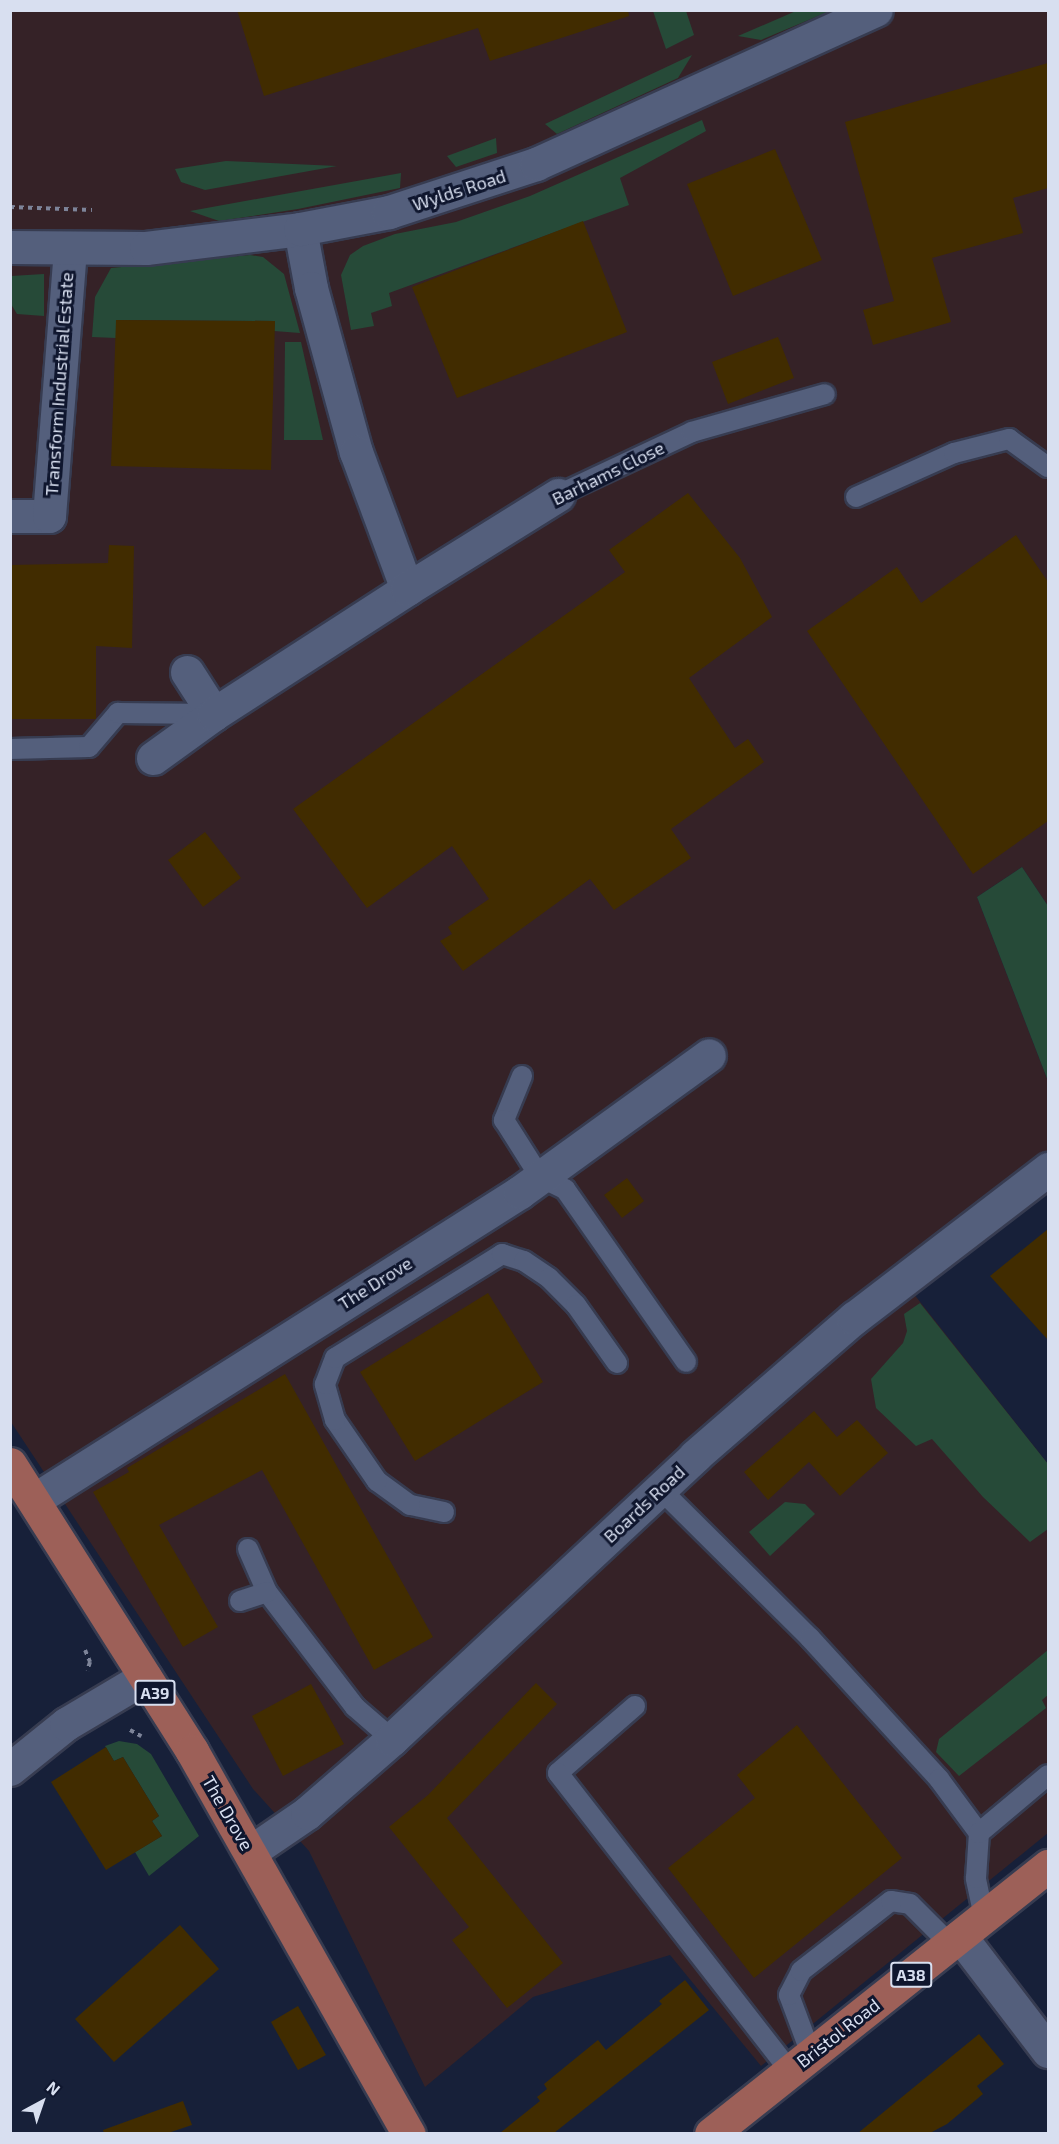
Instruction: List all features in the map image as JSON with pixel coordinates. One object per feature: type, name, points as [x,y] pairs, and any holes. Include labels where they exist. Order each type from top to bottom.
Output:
[{"type":"main road","name":"The Drove","points":[[10,1464],[145,1677],[250,1852],[410,2133]]},
{"type":"main road","name":"Bristol Road","points":[[711,2133],[1048,1866]]},
{"type":"street","name":"Wylds Road","points":[[10,247],[70,250],[146,248],[300,229],[389,212],[536,164],[876,10]]},
{"type":"street","points":[[300,229],[311,288],[356,452],[407,588]]},
{"type":"street","name":"Transform Industrial Estate","points":[[10,516],[49,516],[70,250]]},
{"type":"street","name":"Barhams Close","points":[[153,758],[214,714],[407,588],[558,495]]},
{"type":"street","points":[[187,672],[214,714]]},
{"type":"street","name":"The Drove","points":[[34,1500],[540,1177],[709,1055]]},
{"type":"street","name":"Boards Road","points":[[250,1852],[307,1812],[392,1739],[660,1489],[902,1278],[1048,1169]]},
{"type":"street","points":[[10,1769],[66,1724],[145,1677]]},
{"type":"street","points":[[965,1932],[1048,2051]]},
{"type":"lane","name":"Barhams Close","points":[[558,495],[692,432],[825,394]]},
{"type":"lane","points":[[856,496],[954,453],[1009,439],[1048,467]]},
{"type":"lane","points":[[10,749],[89,747],[118,713],[214,714]]},
{"type":"lane","points":[[522,1076],[504,1120],[540,1177],[565,1189],[686,1362]]},
{"type":"lane","points":[[444,1512],[410,1505],[377,1481],[335,1420],[326,1384],[335,1358],[502,1254],[524,1261],[549,1278],[576,1305],[617,1363]]},
{"type":"lane","points":[[660,1489],[810,1638],[939,1779],[979,1833],[976,1878],[965,1932],[910,1904],[891,1901],[801,1971],[789,1995],[801,2062]]},
{"type":"lane","points":[[248,1549],[267,1592],[355,1707],[392,1739]]},
{"type":"lane","points":[[240,1601],[267,1592]]},
{"type":"lane","points":[[635,1706],[558,1773],[801,2062]]},
{"type":"lane","points":[[979,1833],[1048,1775]]},
{"type":"path","points":[[11,207],[92,210]]},
{"type":"shaded area","points":[[10,11],[1048,11],[1048,906],[1022,867],[977,897],[1048,1081],[1048,1169],[902,1279],[1048,1464],[1048,1833],[761,2066],[670,1955],[533,1997],[425,2087],[309,1851],[253,1789],[11,1422]]},
{"type":"green space","points":[[653,11],[686,11],[694,35],[666,49]]},
{"type":"green space","points":[[796,11],[830,11],[761,40],[738,36]]},
{"type":"green space","points":[[692,55],[678,78],[557,134],[545,124]]},
{"type":"green space","points":[[702,120],[706,131],[620,178],[629,205],[389,293],[392,306],[371,313],[374,326],[351,330],[341,275],[350,255],[363,246],[395,234],[456,222],[530,196]]},
{"type":"green space","points":[[496,138],[497,153],[456,167],[447,156]]},
{"type":"green space","points":[[226,161],[337,166],[205,190],[181,182],[175,169]]},
{"type":"green space","points":[[401,173],[400,188],[298,209],[219,221],[190,211]]},
{"type":"green space","points":[[250,255],[263,257],[284,274],[300,333],[274,331],[275,321],[117,320],[116,338],[92,337],[95,297],[111,268]]},
{"type":"green space","points":[[44,274],[44,316],[17,314],[11,304],[11,276]]},
{"type":"green space","points":[[285,342],[301,342],[323,440],[284,440]]},
{"type":"green space","points":[[1022,867],[1048,906],[1048,1081],[977,897]]},
{"type":"green space","points":[[920,1303],[1048,1464],[1048,1529],[1030,1542],[983,1497],[932,1439],[916,1446],[876,1408],[871,1379],[903,1343],[907,1331],[904,1314]]},
{"type":"green space","points":[[785,1502],[805,1504],[815,1514],[770,1556],[749,1532]]},
{"type":"green space","points":[[1048,1650],[1048,1695],[1042,1700],[1046,1708],[959,1776],[936,1752],[939,1739]]},
{"type":"green space","points":[[119,1741],[137,1744],[151,1754],[199,1836],[149,1876],[135,1852],[162,1836],[152,1821],[159,1816],[123,1757],[114,1761],[105,1746]]},
{"type":"building","points":[[237,10],[628,10],[629,16],[490,61],[478,28],[264,96]]},
{"type":"building","points":[[1048,63],[1048,188],[1013,198],[1023,233],[932,258],[951,322],[873,345],[863,310],[894,301],[845,122]]},
{"type":"building","points":[[775,149],[822,260],[733,296],[687,184]]},
{"type":"building","points":[[583,221],[627,332],[457,398],[412,287]]},
{"type":"building","points":[[116,320],[275,321],[271,470],[111,466]]},
{"type":"building","points":[[778,337],[794,378],[728,404],[712,362]]},
{"type":"building","points":[[688,493],[740,558],[772,617],[689,678],[735,748],[748,739],[764,762],[671,829],[691,858],[614,910],[590,879],[463,971],[440,941],[452,934],[448,927],[489,899],[452,846],[367,908],[293,809],[625,572],[609,550]]},
{"type":"building","points":[[1016,535],[1048,582],[1048,821],[973,874],[807,631],[897,567],[921,603]]},
{"type":"building","points":[[109,545],[134,546],[132,648],[96,646],[96,719],[10,719],[10,565],[108,563]]},
{"type":"building","points":[[205,832],[241,878],[203,907],[168,860]]},
{"type":"building","points":[[627,1178],[644,1201],[622,1218],[604,1195]]},
{"type":"building","points":[[1048,1229],[1048,1340],[990,1276]]},
{"type":"building","points":[[488,1293],[543,1382],[415,1461],[360,1372]]},
{"type":"building","points":[[285,1374],[433,1637],[374,1670],[262,1470],[159,1525],[218,1627],[183,1647],[93,1492],[129,1472],[127,1468]]},
{"type":"building","points":[[814,1411],[837,1437],[857,1420],[888,1453],[840,1496],[809,1462],[768,1500],[744,1472]]},
{"type":"building","points":[[536,1683],[557,1704],[447,1818],[563,1963],[507,2008],[452,1940],[469,1927],[389,1827],[428,1795]]},
{"type":"building","points":[[311,1684],[344,1744],[283,1776],[252,1716]]},
{"type":"building","points":[[797,1725],[902,1858],[754,1978],[668,1868],[755,1798],[737,1775]]},
{"type":"building","points":[[106,1747],[114,1761],[123,1757],[159,1816],[152,1821],[162,1836],[106,1870],[51,1782]]},
{"type":"building","points":[[180,1925],[219,1969],[114,2062],[75,2019]]},
{"type":"building","points":[[685,1980],[709,2010],[554,2133],[500,2133],[540,2101],[537,2097],[547,2089],[544,2084],[598,2040],[606,2050],[662,2004],[659,2001]]},
{"type":"building","points":[[298,2006],[326,2055],[298,2070],[271,2022]]},
{"type":"building","points":[[979,2034],[1004,2064],[977,2086],[983,2094],[947,2124],[930,2133],[858,2133]]},
{"type":"building","points":[[183,2101],[192,2125],[168,2133],[104,2133],[103,2130]]}]
